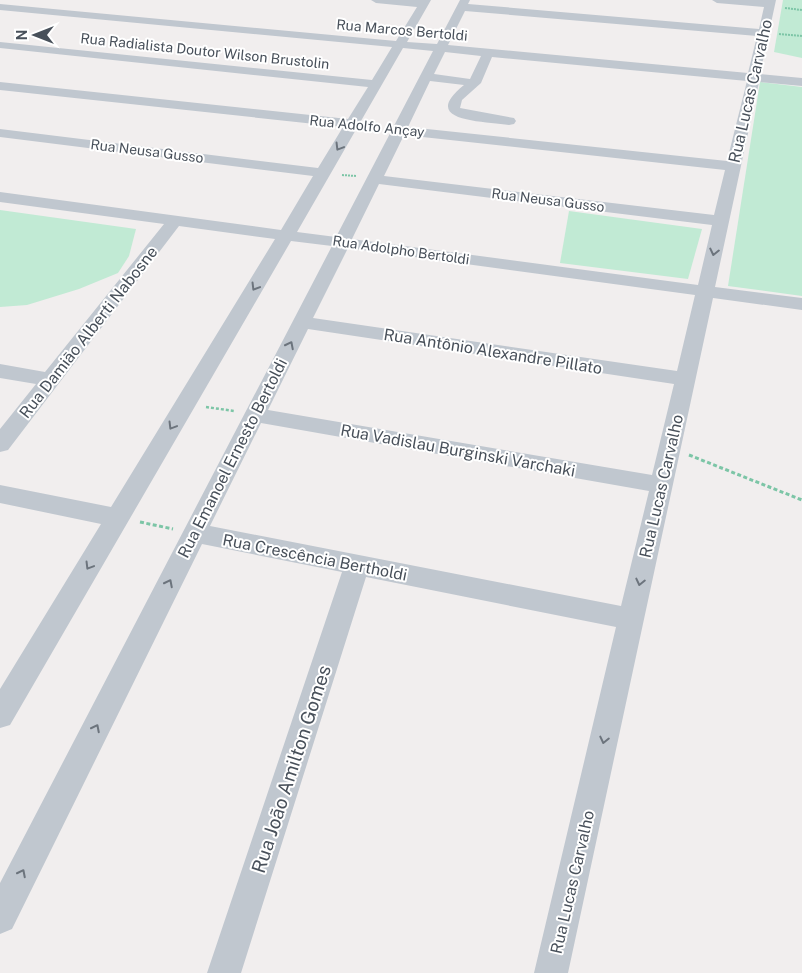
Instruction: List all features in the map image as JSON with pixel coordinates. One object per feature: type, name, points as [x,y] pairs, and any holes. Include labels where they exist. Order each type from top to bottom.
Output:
[{"type":"street","name":"Rua Marcos Bertoldi","points":[[5,0],[754,73],[802,82]]},
{"type":"street","points":[[0,2],[5,0]]},
{"type":"street","points":[[0,715],[425,2],[376,0]]},
{"type":"street","points":[[717,0],[770,2]]},
{"type":"street","points":[[0,21],[30,1]]},
{"type":"street","name":"Rua Lucas Carvalho","points":[[551,973],[770,2]]},
{"type":"street","points":[[463,4],[764,33]]},
{"type":"street","name":"Rua Emanoel Ernesto Bertoldi","points":[[0,917],[463,4]]},
{"type":"street","name":"Rua Marcos Bertoldi","points":[[0,7],[402,40]]},
{"type":"street","name":"Rua Marcos Bertoldi","points":[[442,44],[488,53],[754,73],[802,73]]},
{"type":"street","name":"Rua Radialista Doutor Wilson Brustolin","points":[[0,45],[376,84]]},
{"type":"street","points":[[488,53],[475,82],[455,100],[453,105],[455,112],[509,121]]},
{"type":"street","points":[[426,77],[475,82]]},
{"type":"street","name":"Rua Adolfo Ançay","points":[[0,86],[352,124]]},
{"type":"street","name":"Rua Adolfo Ançay","points":[[399,130],[733,166]]},
{"type":"street","name":"Rua Neusa Gusso","points":[[0,133],[323,172]]},
{"type":"street","name":"Rua Neusa Gusso","points":[[374,179],[721,220]]},
{"type":"street","name":"Rua Adolpho Bertoldi","points":[[0,197],[802,304]]},
{"type":"street","name":"Rua Damião Alberti Nabosne","points":[[0,444],[175,220]]},
{"type":"street","name":"Rua Antônio Alexandre Pillato","points":[[302,322],[685,379]]},
{"type":"street","points":[[0,371],[50,380]]},
{"type":"street","name":"Rua Vadislau Burginski Varchaki","points":[[255,415],[662,485]]},
{"type":"street","points":[[0,494],[118,518]]},
{"type":"street","name":"Rua Crescência Bertholdi","points":[[195,533],[631,619]]},
{"type":"street","name":"Rua João Amilton Gomes","points":[[224,973],[357,565]]},
{"type":"path","points":[[764,33],[802,36]]},
{"type":"path","points":[[323,172],[374,179]]},
{"type":"path","points":[[186,404],[255,415]]},
{"type":"path","points":[[670,446],[802,500]]},
{"type":"path","points":[[118,518],[195,533]]},
{"type":"green space","points":[[783,0],[802,0],[802,58],[774,52]]},
{"type":"green space","points":[[760,82],[802,87],[802,296],[728,286]]},
{"type":"green space","points":[[0,210],[136,229],[129,256],[118,273],[79,289],[27,305],[0,307]]},
{"type":"green space","points":[[569,211],[702,229],[688,279],[560,263]]}]
